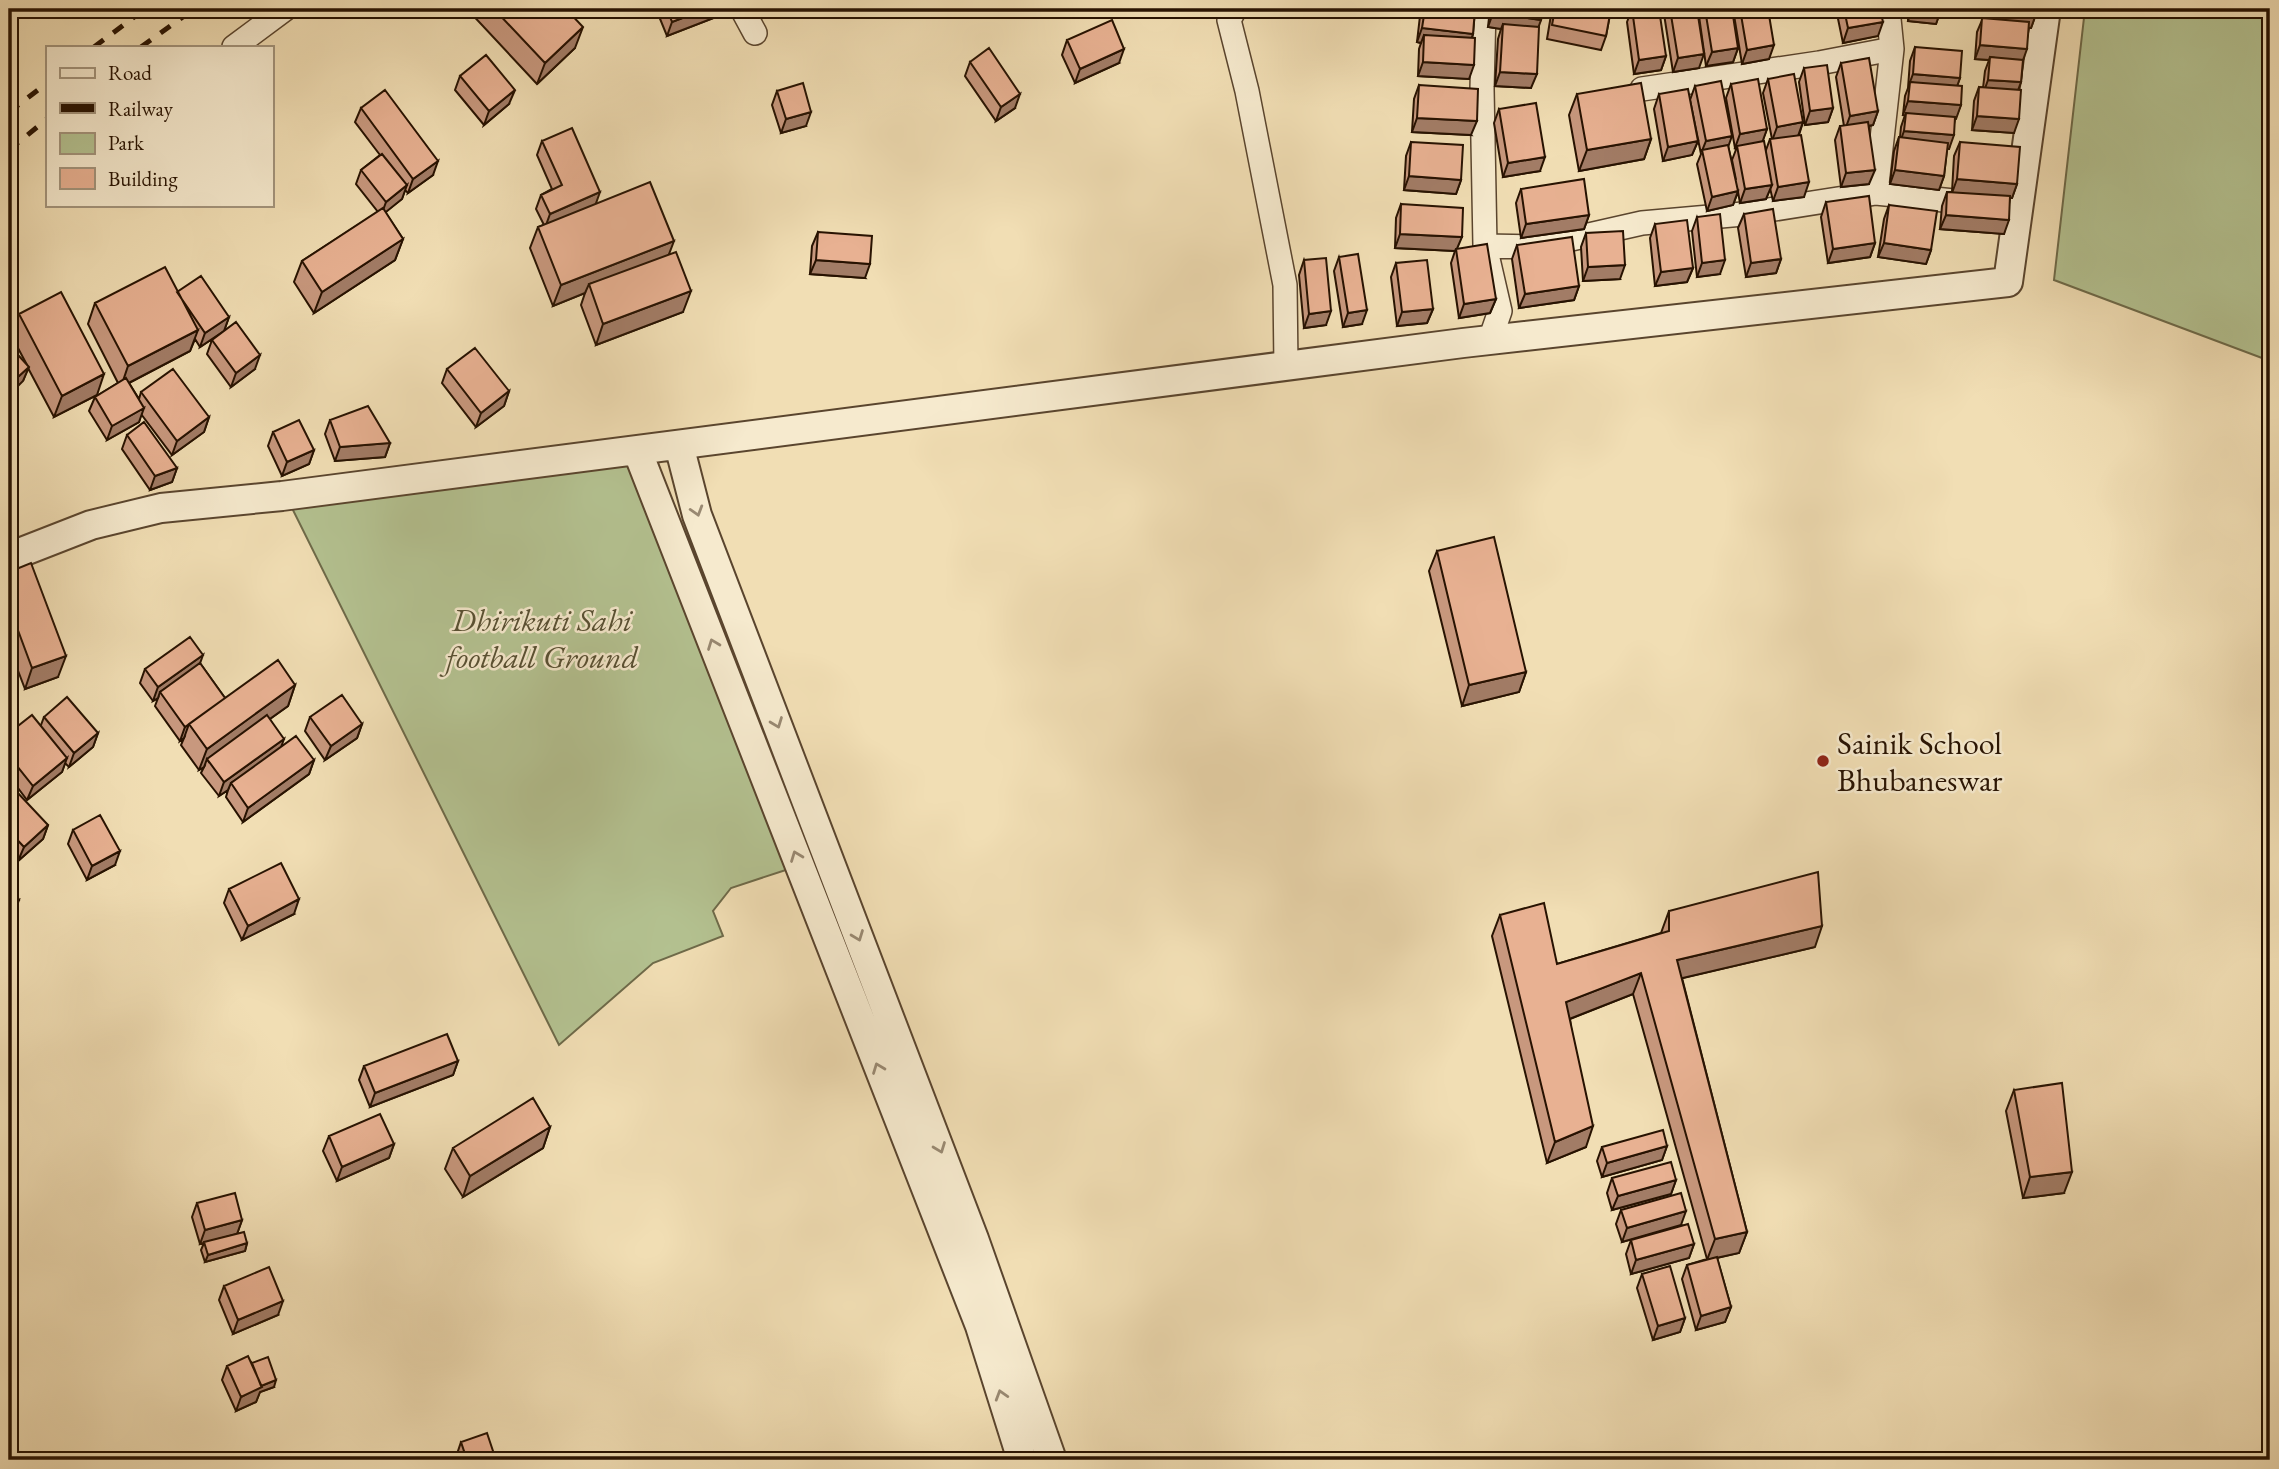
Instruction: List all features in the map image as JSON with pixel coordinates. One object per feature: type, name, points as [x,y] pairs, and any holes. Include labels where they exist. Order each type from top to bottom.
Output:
[{"type":"street","points":[[235,46],[285,9]]},
{"type":"street","points":[[742,9],[755,33]]},
{"type":"street","points":[[1235,9],[1229,20],[1247,91],[1285,285],[1286,367]]},
{"type":"street","points":[[1484,9],[1482,89],[1485,246],[1500,311],[1490,340]]},
{"type":"street","points":[[1876,193],[1892,49],[1888,9]]},
{"type":"street","points":[[9,557],[91,525],[161,508],[282,496],[1490,340],[2008,282],[2046,9]]},
{"type":"street","points":[[1643,89],[1819,63],[1892,49]]},
{"type":"street","points":[[1485,246],[1536,247],[1642,223],[1743,214],[1876,193],[2018,208]]},
{"type":"street","points":[[678,445],[697,515],[974,1239],[1052,1460]]},
{"type":"street","points":[[637,450],[980,1326],[1022,1460]]},
{"type":"green space","points":[[2085,9],[2270,9],[2270,361],[2054,280]]},
{"type":"green space","name":"Dhirikuti Sahi football Ground","points":[[652,459],[798,866],[731,888],[713,911],[723,936],[653,963],[559,1045],[287,498]]},
{"type":"building","points":[[494,9],[566,9],[583,27],[545,63]]},
{"type":"building","points":[[667,9],[706,9],[672,22]]},
{"type":"building","points":[[1425,9],[1475,9],[1473,34],[1422,28]]},
{"type":"building","points":[[1493,9],[1542,9],[1541,20],[1493,13]]},
{"type":"building","points":[[1555,9],[1611,9],[1606,36],[1552,25]]},
{"type":"building","points":[[1632,9],[1659,9],[1666,56],[1639,60]]},
{"type":"building","points":[[1670,9],[1697,9],[1704,54],[1678,58]]},
{"type":"building","points":[[1705,9],[1732,9],[1738,48],[1712,52]]},
{"type":"building","points":[[1740,9],[1768,9],[1774,45],[1747,50]]},
{"type":"building","points":[[1844,9],[1880,9],[1883,22],[1848,28]]},
{"type":"building","points":[[1988,9],[2037,9],[2036,14]]},
{"type":"building","points":[[1982,18],[2029,22],[2027,49],[1980,45]]},
{"type":"building","points":[[1112,20],[1124,49],[1080,69],[1067,40]]},
{"type":"building","points":[[1503,24],[1539,27],[1537,74],[1500,72]]},
{"type":"building","points":[[1424,35],[1475,38],[1474,65],[1423,62]]},
{"type":"building","points":[[1915,47],[1962,51],[1960,78],[1913,74]]},
{"type":"building","points":[[989,48],[1020,94],[1001,107],[970,62]]},
{"type":"building","points":[[486,55],[515,90],[489,111],[460,76]]},
{"type":"building","points":[[1990,57],[2023,60],[2021,82],[1988,80]]},
{"type":"building","points":[[1869,58],[1878,111],[1850,116],[1841,63]]},
{"type":"building","points":[[1827,65],[1833,108],[1810,111],[1804,68]]},
{"type":"building","points":[[1794,74],[1803,122],[1777,127],[1768,79]]},
{"type":"building","points":[[1758,79],[1767,129],[1740,134],[1731,84]]},
{"type":"building","points":[[1721,81],[1732,136],[1706,141],[1695,86]]},
{"type":"building","points":[[1910,82],[1962,86],[1961,105],[1908,101]]},
{"type":"building","points":[[803,83],[811,112],[786,119],[777,91]]},
{"type":"building","points":[[1641,83],[1651,139],[1587,150],[1577,94]]},
{"type":"building","points":[[1419,85],[1478,89],[1477,121],[1417,118]]},
{"type":"building","points":[[1979,87],[2021,90],[2019,119],[1977,116]]},
{"type":"building","points":[[1688,89],[1698,141],[1668,147],[1659,94]]},
{"type":"building","points":[[385,90],[438,161],[413,179],[361,108]]},
{"type":"building","points":[[1536,103],[1545,157],[1508,163],[1499,109]]},
{"type":"building","points":[[1906,113],[1955,117],[1954,135],[1904,131]]},
{"type":"building","points":[[1868,122],[1875,170],[1846,173],[1840,126]]},
{"type":"building","points":[[572,128],[600,192],[550,214],[541,195],[562,185],[542,141]]},
{"type":"building","points":[[1801,135],[1809,182],[1778,187],[1770,139]]},
{"type":"building","points":[[1899,137],[1948,143],[1944,176],[1895,170]]},
{"type":"building","points":[[1764,141],[1772,185],[1745,189],[1737,146]]},
{"type":"building","points":[[1411,142],[1463,145],[1461,180],[1409,176]]},
{"type":"building","points":[[1960,142],[2020,147],[2017,184],[1957,179]]},
{"type":"building","points":[[1728,145],[1738,191],[1712,197],[1702,150]]},
{"type":"building","points":[[382,154],[407,185],[386,202],[361,170]]},
{"type":"building","points":[[1584,179],[1589,215],[1526,224],[1521,189]]},
{"type":"building","points":[[650,182],[674,241],[561,285],[538,227]]},
{"type":"building","points":[[1947,192],[2010,196],[2009,220],[1946,215]]},
{"type":"building","points":[[1869,196],[1875,243],[1833,249],[1826,202]]},
{"type":"building","points":[[1401,204],[1463,208],[1462,237],[1400,234]]},
{"type":"building","points":[[1889,205],[1937,211],[1931,250],[1884,243]]},
{"type":"building","points":[[383,208],[403,239],[322,292],[302,261]]},
{"type":"building","points":[[1773,209],[1781,259],[1751,263],[1744,214]]},
{"type":"building","points":[[1720,214],[1725,260],[1702,263],[1697,217]]},
{"type":"building","points":[[1687,220],[1693,268],[1661,272],[1655,224]]},
{"type":"building","points":[[1623,231],[1625,265],[1588,267],[1586,233]]},
{"type":"building","points":[[818,232],[872,236],[870,264],[816,260]]},
{"type":"building","points":[[1572,237],[1579,286],[1525,294],[1517,245]]},
{"type":"building","points":[[1487,244],[1496,299],[1464,304],[1456,249]]},
{"type":"building","points":[[676,252],[691,291],[603,324],[589,284]]},
{"type":"building","points":[[1358,254],[1367,310],[1348,313],[1339,257]]},
{"type":"building","points":[[1326,258],[1331,311],[1309,314],[1304,260]]},
{"type":"building","points":[[1427,260],[1433,309],[1402,312],[1396,263]]},
{"type":"building","points":[[165,267],[198,330],[128,366],[95,303]]},
{"type":"building","points":[[201,276],[229,317],[205,333],[177,292]]},
{"type":"building","points":[[61,292],[104,374],[62,396],[19,314]]},
{"type":"building","points":[[236,322],[260,355],[236,373],[212,340]]},
{"type":"building","points":[[9,345],[29,367],[9,385]]},
{"type":"building","points":[[475,348],[509,391],[481,413],[447,369]]},
{"type":"building","points":[[173,369],[209,417],[177,441],[141,392]]},
{"type":"building","points":[[126,378],[144,408],[112,426],[95,397]]},
{"type":"building","points":[[368,406],[390,443],[340,447],[330,420]]},
{"type":"building","points":[[299,420],[314,450],[287,462],[273,432]]},
{"type":"building","points":[[144,422],[177,468],[155,476],[127,435]]},
{"type":"building","points":[[1494,537],[1526,672],[1469,685],[1437,551]]},
{"type":"building","points":[[31,563],[66,656],[32,668],[9,606],[9,572]]},
{"type":"building","points":[[190,637],[203,655],[158,687],[145,669]]},
{"type":"building","points":[[278,660],[295,685],[207,749],[189,724]]},
{"type":"building","points":[[200,663],[225,698],[185,727],[160,692]]},
{"type":"building","points":[[342,695],[362,724],[331,746],[310,717]]},
{"type":"building","points":[[67,697],[98,733],[74,753],[44,717]]},
{"type":"building","points":[[32,715],[67,758],[33,786],[9,756],[9,733]]},
{"type":"building","points":[[267,715],[284,739],[224,782],[207,759]]},
{"type":"building","points":[[296,736],[314,760],[248,808],[231,783]]},
{"type":"building","points":[[16,791],[48,825],[24,847],[9,831],[9,797]]},
{"type":"building","points":[[100,815],[120,851],[92,866],[73,830]]},
{"type":"building","points":[[281,863],[299,899],[248,926],[229,889]]},
{"type":"building","points":[[1818,872],[1822,926],[1677,960],[1747,1232],[1715,1239],[1641,973],[1566,1002],[1593,1126],[1555,1142],[1500,915],[1544,903],[1557,964],[1669,931],[1669,911]]},
{"type":"building","points":[[9,877],[19,900],[9,905]]},
{"type":"building","points":[[447,1034],[458,1061],[375,1093],[364,1066]]},
{"type":"building","points":[[2062,1083],[2072,1172],[2030,1177],[2014,1090]]},
{"type":"building","points":[[533,1098],[550,1127],[470,1176],[453,1148]]},
{"type":"building","points":[[380,1114],[394,1144],[342,1167],[329,1136]]},
{"type":"building","points":[[1663,1130],[1667,1146],[1607,1163],[1602,1147]]},
{"type":"building","points":[[1671,1162],[1676,1180],[1618,1196],[1612,1178]]},
{"type":"building","points":[[235,1193],[242,1220],[205,1230],[197,1203]]},
{"type":"building","points":[[1681,1193],[1686,1211],[1627,1228],[1621,1210]]},
{"type":"building","points":[[1688,1224],[1694,1244],[1636,1260],[1631,1240]]},
{"type":"building","points":[[244,1232],[247,1243],[208,1255],[204,1242]]},
{"type":"building","points":[[1717,1257],[1731,1307],[1701,1316],[1687,1265]]},
{"type":"building","points":[[1670,1266],[1685,1318],[1658,1326],[1642,1274]]},
{"type":"building","points":[[269,1267],[283,1301],[238,1320],[224,1286]]},
{"type":"building","points":[[248,1356],[262,1387],[241,1397],[227,1366]]},
{"type":"building","points":[[268,1357],[276,1380],[261,1386],[252,1363]]},
{"type":"building","points":[[487,1433],[496,1460],[467,1460],[461,1442]]},
{"type":"railway","points":[[95,46],[145,9]]},
{"type":"railway","points":[[142,46],[194,9]]},
{"type":"railway","points":[[9,112],[46,84]]},
{"type":"railway","points":[[9,150],[46,120]]},
{"type":"place","name":"Sainik School Bhubaneswar","points":[[1823,761]]}]
